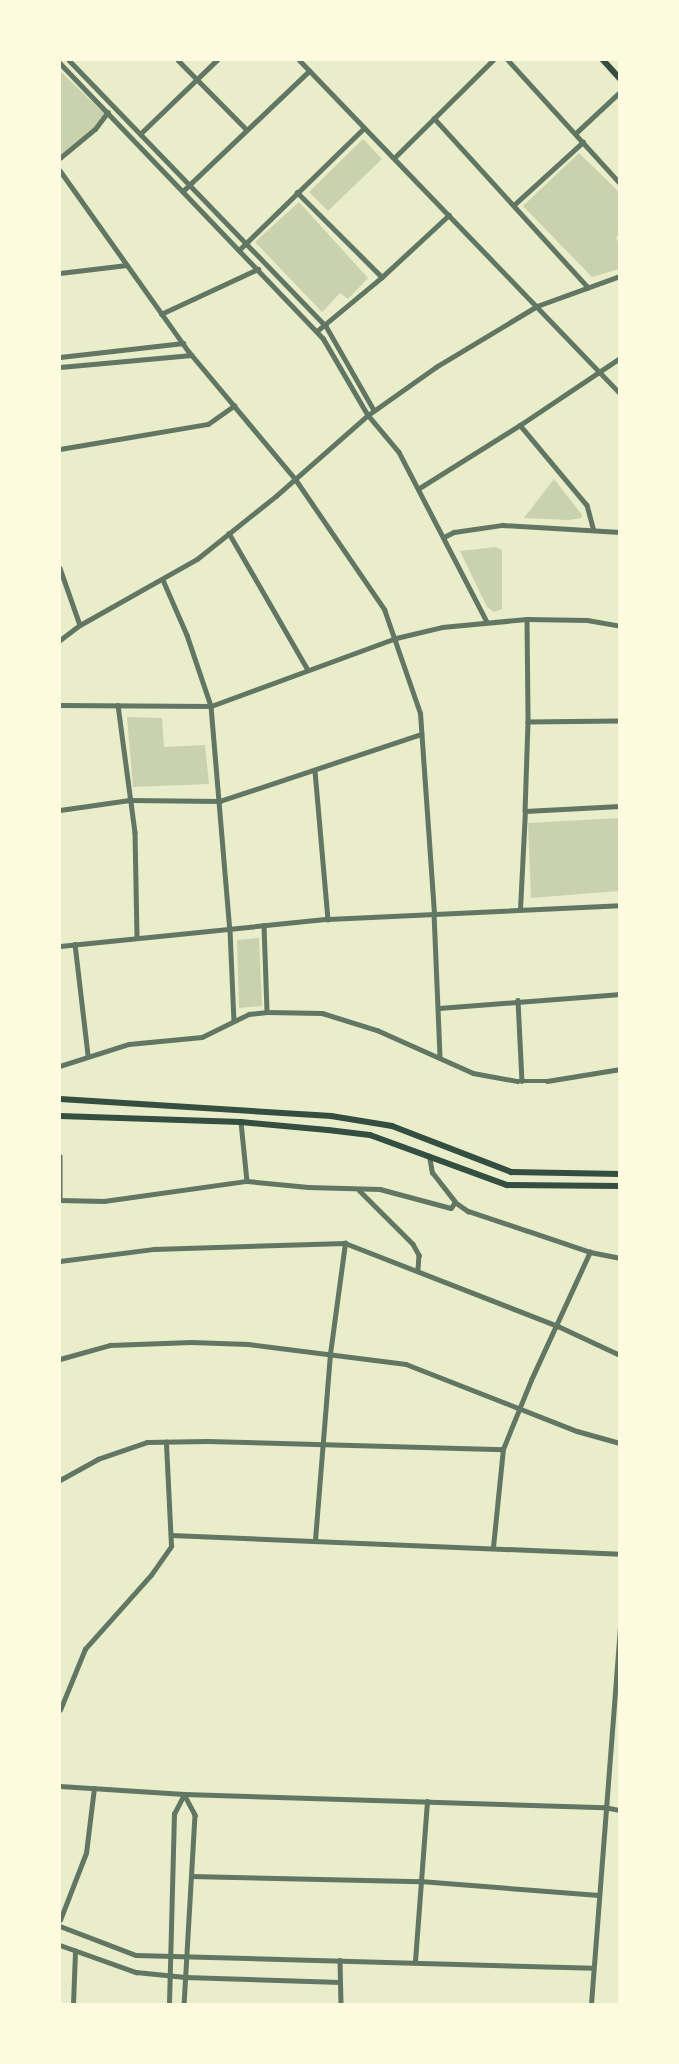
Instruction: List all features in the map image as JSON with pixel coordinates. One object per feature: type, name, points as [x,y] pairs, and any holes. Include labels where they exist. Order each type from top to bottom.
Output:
[{"type":"main road","points":[[603,60],[620,79]]},
{"type":"main road","points":[[60,1098],[331,1116],[392,1126],[510,1172],[620,1174]]},
{"type":"main road","points":[[60,1116],[241,1122],[370,1135],[507,1185],[620,1186]]},
{"type":"street","points":[[69,60],[326,326],[374,410]]},
{"type":"street","points":[[178,60],[246,129]]},
{"type":"street","points":[[140,134],[216,60]]},
{"type":"street","points":[[299,60],[620,394]]},
{"type":"street","points":[[394,158],[493,60]]},
{"type":"street","points":[[508,60],[620,183]]},
{"type":"street","points":[[60,63],[317,331],[368,415],[399,452],[486,622]]},
{"type":"street","points":[[183,191],[309,71]]},
{"type":"street","points":[[576,132],[620,92]]},
{"type":"street","points":[[60,158],[95,129],[107,113]]},
{"type":"street","points":[[434,118],[588,287]]},
{"type":"street","points":[[240,249],[364,128]]},
{"type":"street","points":[[514,204],[583,142]]},
{"type":"street","points":[[60,171],[191,355],[295,479],[384,609],[420,713],[434,913],[440,1057]]},
{"type":"street","points":[[297,192],[382,277]]},
{"type":"street","points":[[317,331],[382,277],[449,215]]},
{"type":"street","points":[[60,273],[127,265]]},
{"type":"street","points":[[161,314],[258,269]]},
{"type":"street","points":[[60,640],[80,625],[197,559],[374,410],[436,367],[537,306],[620,276]]},
{"type":"street","points":[[60,356],[183,344]]},
{"type":"street","points":[[60,367],[191,355]]},
{"type":"street","points":[[418,489],[620,358]]},
{"type":"street","points":[[60,449],[208,425],[234,406]]},
{"type":"street","points":[[520,425],[587,505],[593,528]]},
{"type":"street","points":[[444,537],[454,532],[502,525],[620,531]]},
{"type":"street","points":[[229,533],[308,670]]},
{"type":"street","points":[[60,568],[80,625]]},
{"type":"street","points":[[163,580],[187,635],[211,706],[230,930],[234,1020]]},
{"type":"street","points":[[520,909],[528,722],[527,619]]},
{"type":"street","points":[[60,705],[211,706],[396,638],[486,622],[527,619],[587,620],[620,626]]},
{"type":"street","points":[[118,705],[135,832],[137,938]]},
{"type":"street","points":[[528,722],[620,721]]},
{"type":"street","points":[[60,810],[129,800],[219,801],[421,734]]},
{"type":"street","points":[[316,771],[328,919]]},
{"type":"street","points":[[525,811],[620,806]]},
{"type":"street","points":[[60,946],[328,919],[620,905]]},
{"type":"street","points":[[264,925],[267,1012]]},
{"type":"street","points":[[75,944],[88,1055]]},
{"type":"street","points":[[439,1007],[620,994]]},
{"type":"street","points":[[518,1000],[522,1081]]},
{"type":"street","points":[[60,1066],[129,1044],[202,1037],[249,1014],[267,1012],[322,1013],[377,1030],[473,1073],[522,1081],[547,1081],[620,1069]]},
{"type":"street","points":[[241,1122],[247,1181]]},
{"type":"street","points":[[60,1156],[60,1200],[104,1201],[247,1181],[380,1189],[446,1208],[454,1206],[455,1202]]},
{"type":"street","points":[[429,1156],[432,1173],[455,1202],[468,1211],[590,1252],[620,1258]]},
{"type":"street","points":[[358,1189],[413,1244],[419,1255],[418,1270]]},
{"type":"street","points":[[315,1540],[330,1354],[345,1243]]},
{"type":"street","points":[[60,1261],[154,1249],[345,1243],[558,1326],[620,1354]]},
{"type":"street","points":[[493,1547],[503,1449],[519,1406],[590,1252]]},
{"type":"street","points":[[60,1359],[110,1345],[191,1342],[248,1344],[406,1364],[519,1406],[577,1431],[620,1443]]},
{"type":"street","points":[[60,1480],[127,1447],[166,1442],[503,1449]]},
{"type":"street","points":[[60,1710],[85,1649],[152,1575],[171,1546],[166,1442]]},
{"type":"street","points":[[171,1535],[620,1554]]},
{"type":"street","points":[[591,2004],[604,1807],[620,1627]]},
{"type":"street","points":[[60,1786],[184,1794],[604,1807],[620,1810]]},
{"type":"street","points":[[60,1920],[86,1853],[94,1788]]},
{"type":"street","points":[[184,1794],[195,1815],[184,2004]]},
{"type":"street","points":[[169,2004],[174,1814],[184,1794]]},
{"type":"street","points":[[415,1961],[427,1801]]},
{"type":"street","points":[[191,1876],[420,1881],[598,1895]]},
{"type":"street","points":[[60,1926],[136,1955],[415,1961],[593,1969]]},
{"type":"street","points":[[60,1945],[136,1972],[185,1977],[340,1982]]},
{"type":"street","points":[[73,2004],[75,1951]]},
{"type":"street","points":[[340,1960],[341,2004]]},
{"type":"green space","points":[[60,71],[106,115],[102,122],[64,157],[60,153]]},
{"type":"green space","points":[[363,139],[382,159],[328,211],[309,192]]},
{"type":"green space","points":[[579,153],[619,192],[619,234],[616,238],[619,244],[619,269],[592,277],[523,206]]},
{"type":"green space","points":[[299,202],[368,278],[348,299],[340,293],[322,312],[255,242]]},
{"type":"green space","points":[[554,479],[582,515],[581,518],[524,518]]},
{"type":"green space","points":[[496,547],[502,550],[502,609],[494,612],[487,607],[460,551]]},
{"type":"green space","points":[[127,717],[162,718],[164,747],[205,745],[209,784],[133,787]]},
{"type":"green space","points":[[619,818],[619,891],[531,898],[528,823]]},
{"type":"green space","points":[[259,938],[262,1006],[239,1008],[237,940]]}]
